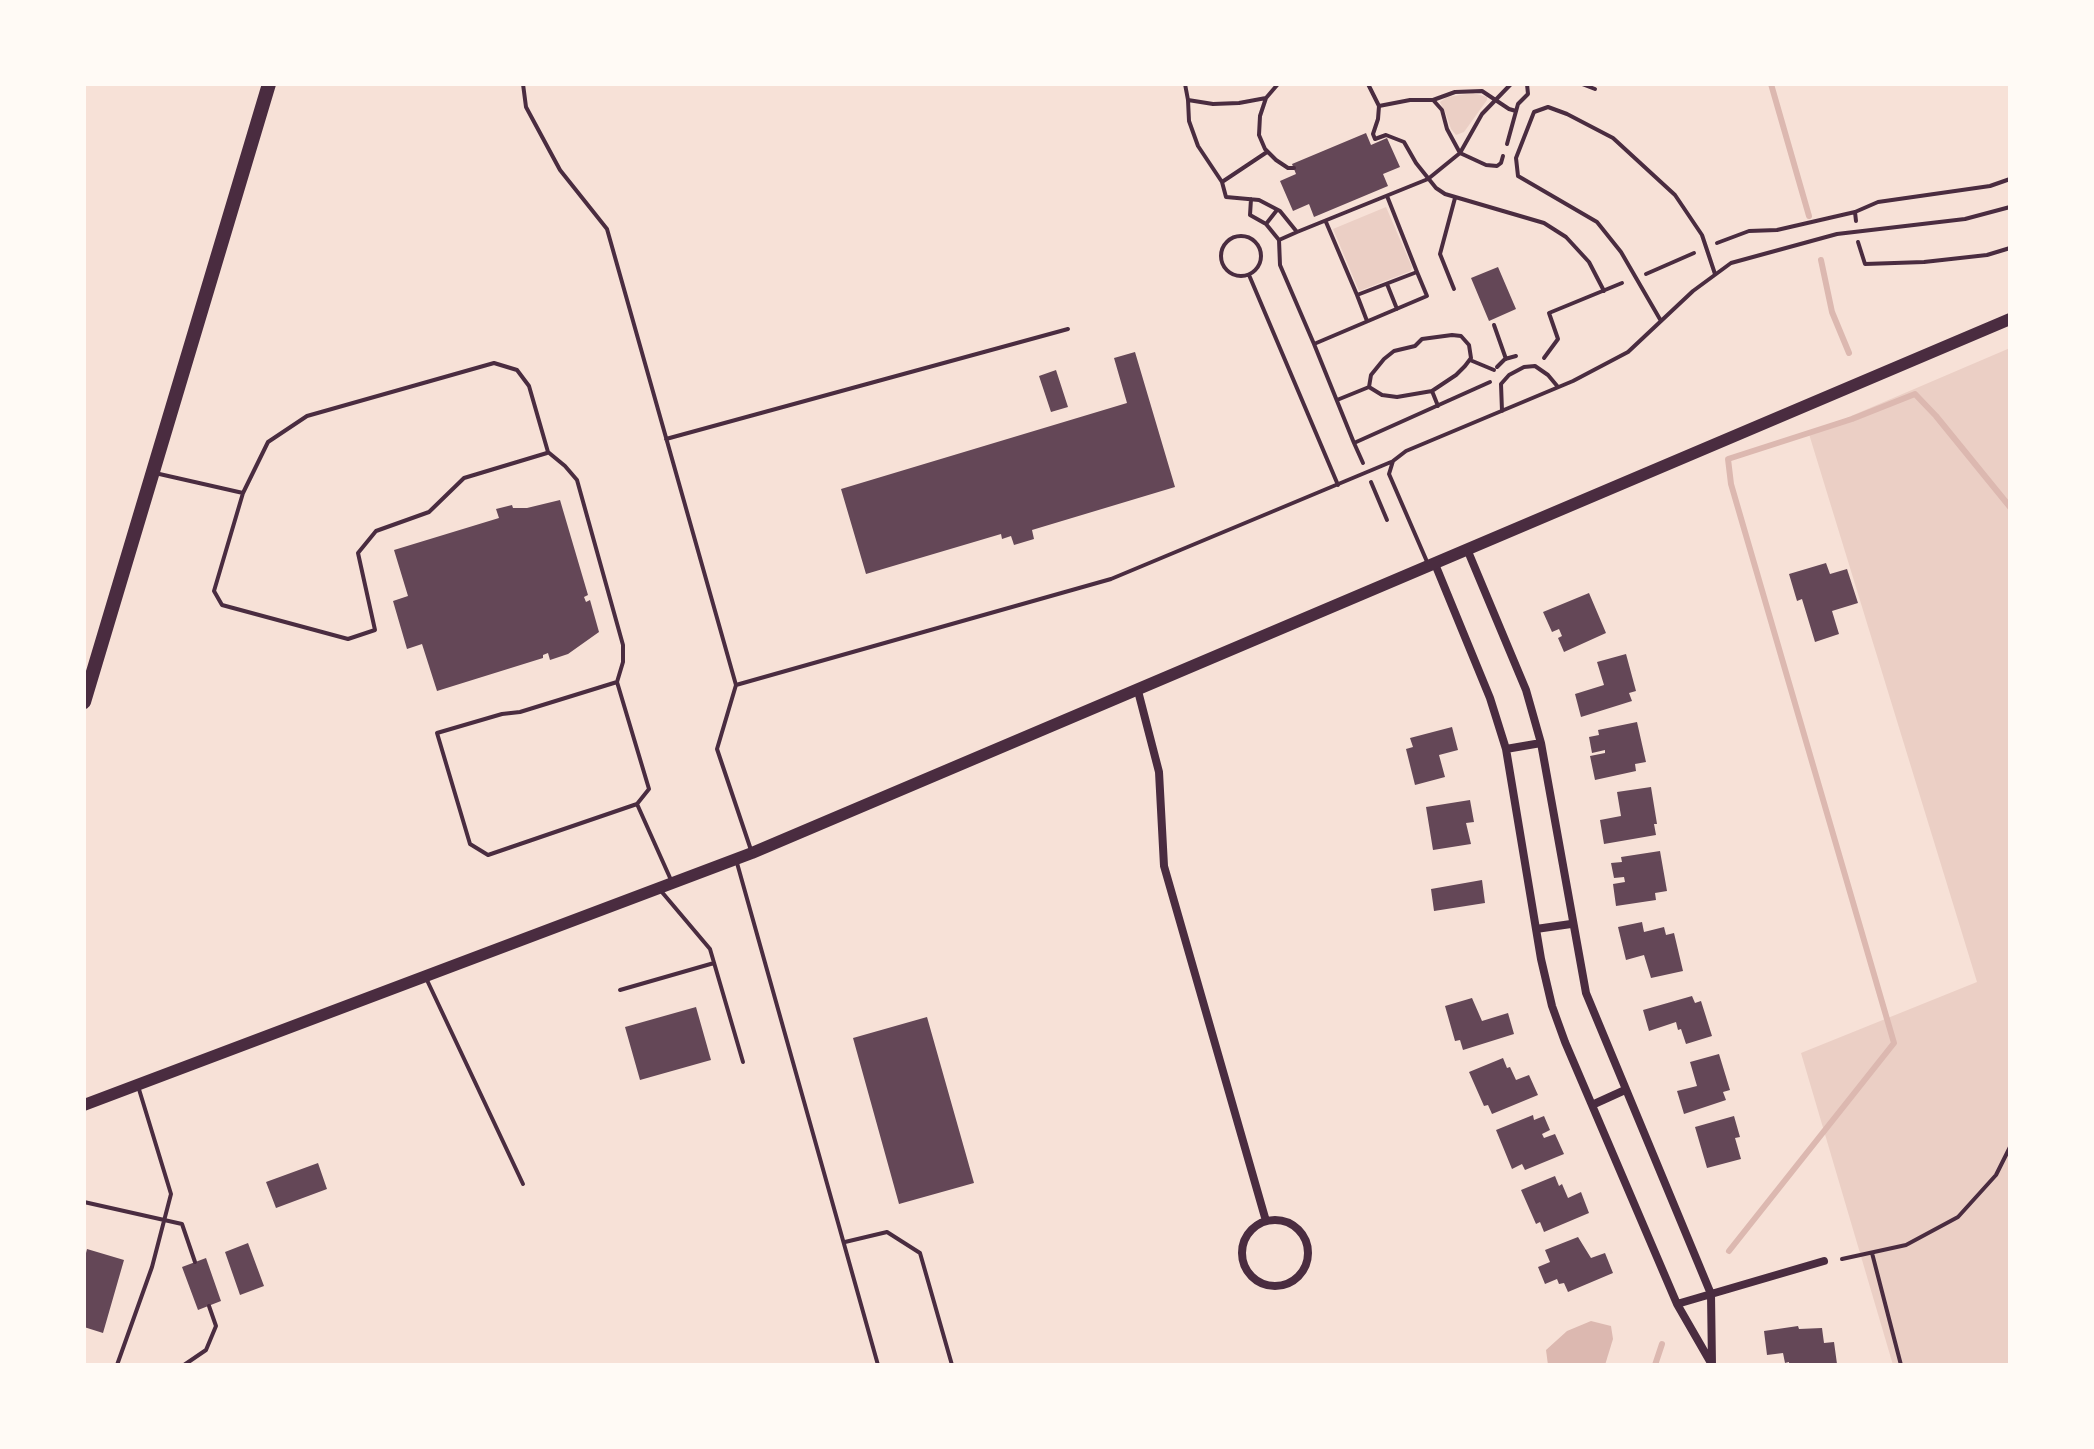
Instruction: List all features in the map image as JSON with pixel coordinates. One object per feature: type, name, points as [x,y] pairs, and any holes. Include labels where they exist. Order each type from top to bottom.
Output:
[{"type":"main road","points":[[84,702],[269,84]]},
{"type":"main road","points":[[84,1105],[736,860],[2010,319]]},
{"type":"street","points":[[1467,549],[1526,690],[1541,743],[1571,924],[1586,993],[1711,1294],[1712,1365]]},
{"type":"street","points":[[1432,565],[1485,684],[1506,749],[1552,1006],[1677,1304],[1712,1365]]},
{"type":"street","points":[[1138,691],[1159,772],[1164,866],[1266,1221]]},
{"type":"street","points":[[1506,749],[1541,743]]},
{"type":"street","points":[[1536,929],[1571,924]]},
{"type":"street","points":[[1592,1105],[1625,1090]]},
{"type":"street","points":[[1266,1221],[1289,1223],[1305,1239],[1307,1261],[1302,1272],[1283,1285],[1263,1284],[1254,1279],[1243,1262],[1244,1241],[1257,1225],[1266,1221]]},
{"type":"street","points":[[1677,1304],[1824,1261]]},
{"type":"lane","points":[[523,84],[526,107],[560,170],[607,229],[736,685],[717,749],[752,853]]},
{"type":"lane","points":[[1661,321],[1621,252],[1597,222],[1518,176],[1516,158],[1534,112],[1548,107],[1613,138],[1675,195],[1702,235],[1715,274]]},
{"type":"lane","points":[[736,685],[1111,579],[1338,485],[1393,461],[1406,451],[1558,387],[1628,352],[1693,291],[1731,263],[1837,234],[1965,219],[2010,207]]},
{"type":"lane","points":[[1245,237],[1260,248],[1261,261],[1255,272],[1249,275],[1235,276],[1222,262],[1223,249],[1232,239],[1245,237]]},
{"type":"lane","points":[[1249,275],[1338,485]]},
{"type":"lane","points":[[666,439],[1068,329]]},
{"type":"lane","points":[[548,452],[464,478],[429,512],[376,531],[358,553],[375,630],[348,639],[222,605],[214,591],[243,493],[268,442],[307,416],[494,363],[517,370],[529,386],[548,452],[577,480],[623,645],[623,662],[617,682],[649,789],[637,804],[488,855],[470,844],[437,733],[502,714],[520,712],[617,682]]},
{"type":"lane","points":[[1502,411],[1501,384],[1509,375],[1524,367],[1535,366],[1558,387]]},
{"type":"lane","points":[[1393,461],[1389,474],[1432,565]]},
{"type":"lane","points":[[153,472],[243,493]]},
{"type":"lane","points":[[637,804],[673,884]]},
{"type":"lane","points":[[736,860],[878,1365]]},
{"type":"lane","points":[[659,889],[710,949],[743,1062]]},
{"type":"lane","points":[[620,990],[714,963]]},
{"type":"lane","points":[[425,976],[523,1184]]},
{"type":"lane","points":[[117,1365],[152,1267],[171,1194],[137,1084]]},
{"type":"lane","points":[[84,1202],[182,1224],[195,1262]]},
{"type":"lane","points":[[845,1242],[887,1232],[920,1253],[952,1365]]},
{"type":"lane","points":[[184,1365],[206,1350],[216,1326],[209,1306]]},
{"type":"path","points":[[1185,84],[1189,121],[1198,146],[1222,182],[1226,197],[1259,200],[1278,210],[1297,232]]},
{"type":"path","points":[[1278,84],[1266,98],[1260,116],[1259,135],[1267,152],[1288,168],[1294,168]]},
{"type":"path","points":[[1368,84],[1379,106],[1373,134],[1375,139],[1386,135],[1404,142],[1428,179],[1445,194],[1544,223],[1566,237],[1589,262],[1604,291]]},
{"type":"path","points":[[1279,240],[1428,179],[1460,153],[1482,114],[1511,84]]},
{"type":"path","points":[[1433,100],[1442,110],[1447,129],[1460,153],[1486,165],[1501,163],[1518,104],[1528,94],[1527,84]]},
{"type":"path","points":[[1582,84],[1595,89]]},
{"type":"path","points":[[1379,106],[1410,100],[1433,100],[1470,90],[1482,91],[1516,111]]},
{"type":"path","points":[[1188,100],[1213,104],[1266,98]]},
{"type":"path","points":[[1222,182],[1267,152]]},
{"type":"path","points":[[1855,212],[1878,202],[1990,186],[2010,179]]},
{"type":"path","points":[[1314,344],[1427,296],[1387,196]]},
{"type":"path","points":[[1454,289],[1440,254],[1455,198]]},
{"type":"path","points":[[1251,199],[1250,215],[1266,224],[1279,240],[1280,265],[1387,520]]},
{"type":"path","points":[[1266,224],[1278,210]]},
{"type":"path","points":[[1326,221],[1367,321]]},
{"type":"path","points":[[1646,274],[1694,253]]},
{"type":"path","points":[[1357,295],[1417,272]]},
{"type":"path","points":[[1536,355],[1545,358],[1558,339],[1549,313],[1622,283]]},
{"type":"path","points":[[1387,284],[1397,309]]},
{"type":"path","points":[[1494,325],[1506,359]]},
{"type":"path","points":[[1435,335],[1461,336],[1469,345],[1470,360],[1456,375],[1432,391],[1397,397],[1382,395],[1369,387],[1371,375],[1384,359],[1394,351],[1415,346],[1422,339],[1435,335]]},
{"type":"path","points":[[1354,443],[1490,383],[1494,370],[1506,359],[1527,353]]},
{"type":"path","points":[[1470,360],[1494,370]]},
{"type":"path","points":[[1337,400],[1369,387]]},
{"type":"path","points":[[1432,391],[1438,406]]},
{"type":"path","points":[[1842,1259],[1906,1245],[1958,1217],[1996,1175],[2010,1147]]},
{"type":"path","points":[[1872,1253],[1901,1365]]},
{"type":"shaded area","points":[[1473,93],[1487,97],[1487,100],[1464,132],[1456,135],[1440,102],[1447,97]]},
{"type":"shaded area","points":[[1386,207],[1411,271],[1359,291],[1333,229]]},
{"type":"shaded area","points":[[2010,348],[2010,1365],[1893,1365],[1801,1053],[1977,982],[1809,434]]},
{"type":"shaded area","points":[[1591,1321],[1611,1326],[1613,1339],[1605,1365],[1548,1365],[1546,1350],[1567,1331]]},
{"type":"building","points":[[1366,133],[1371,145],[1387,138],[1400,167],[1383,174],[1388,186],[1314,217],[1309,204],[1293,211],[1280,181],[1296,174],[1292,164]]},
{"type":"building","points":[[1498,267],[1516,309],[1489,321],[1471,278]]},
{"type":"building","points":[[1135,352],[1175,487],[1032,530],[1034,539],[1014,545],[1011,536],[1002,539],[1001,534],[866,574],[841,489],[1127,403],[1114,358]]},
{"type":"building","points":[[1056,370],[1068,407],[1051,412],[1039,376]]},
{"type":"building","points":[[560,500],[588,595],[584,597],[586,602],[590,600],[599,632],[568,654],[550,660],[548,653],[543,658],[437,691],[422,644],[407,649],[393,601],[408,596],[394,550],[499,518],[496,509],[512,505],[513,508],[527,508]]},
{"type":"building","points":[[1826,563],[1830,574],[1847,569],[1858,603],[1832,611],[1839,634],[1815,642],[1802,599],[1797,601],[1789,574]]},
{"type":"building","points":[[1589,593],[1606,633],[1564,652],[1558,638],[1562,636],[1559,629],[1552,632],[1543,612]]},
{"type":"building","points":[[1626,654],[1636,691],[1629,693],[1632,701],[1581,717],[1575,694],[1604,685],[1597,662]]},
{"type":"building","points":[[1637,722],[1646,762],[1635,764],[1636,771],[1595,780],[1590,756],[1605,753],[1605,750],[1592,753],[1589,737],[1599,735],[1598,730]]},
{"type":"building","points":[[1452,727],[1458,750],[1439,755],[1445,777],[1415,785],[1406,749],[1413,747],[1410,738]]},
{"type":"building","points":[[1651,787],[1656,835],[1604,844],[1600,820],[1621,816],[1617,792]]},
{"type":"building","points":[[1470,800],[1474,822],[1466,823],[1471,844],[1433,850],[1426,807]]},
{"type":"building","points":[[1660,851],[1667,891],[1655,893],[1656,900],[1616,906],[1613,884],[1625,882],[1624,877],[1614,878],[1611,863],[1622,862],[1621,857]]},
{"type":"building","points":[[1482,880],[1485,903],[1434,911],[1431,889]]},
{"type":"building","points":[[1642,922],[1644,932],[1664,927],[1666,935],[1674,933],[1683,971],[1651,978],[1644,955],[1626,960],[1618,927]]},
{"type":"building","points":[[1692,996],[1695,1003],[1701,1001],[1712,1036],[1686,1044],[1676,1022],[1649,1031],[1643,1010]]},
{"type":"building","points":[[1472,998],[1482,1021],[1508,1013],[1514,1034],[1463,1050],[1460,1040],[1455,1041],[1445,1006]]},
{"type":"building","points":[[696,1007],[711,1060],[640,1080],[625,1027]]},
{"type":"building","points":[[927,1017],[974,1183],[899,1204],[853,1038]]},
{"type":"building","points":[[1719,1054],[1730,1090],[1723,1092],[1726,1100],[1684,1114],[1677,1091],[1697,1086],[1690,1062]]},
{"type":"building","points":[[1503,1058],[1516,1080],[1529,1075],[1538,1095],[1492,1114],[1488,1105],[1484,1106],[1469,1072]]},
{"type":"building","points":[[1533,1115],[1534,1120],[1544,1116],[1550,1130],[1542,1134],[1544,1138],[1555,1134],[1564,1154],[1525,1170],[1522,1164],[1512,1169],[1496,1130]]},
{"type":"building","points":[[1734,1116],[1740,1137],[1735,1138],[1741,1159],[1707,1168],[1695,1127]]},
{"type":"building","points":[[318,1163],[327,1189],[276,1208],[266,1182]]},
{"type":"building","points":[[1555,1176],[1568,1198],[1581,1192],[1589,1213],[1544,1232],[1540,1222],[1536,1224],[1521,1190]]},
{"type":"building","points":[[1578,1237],[1591,1258],[1605,1253],[1613,1273],[1568,1292],[1564,1283],[1559,1284],[1557,1279],[1545,1284],[1538,1267],[1550,1262],[1545,1250]]},
{"type":"building","points":[[248,1243],[264,1286],[240,1295],[225,1252]]},
{"type":"building","points":[[87,1249],[124,1260],[103,1333],[84,1327],[84,1261]]},
{"type":"building","points":[[206,1258],[221,1301],[198,1310],[182,1267]]},
{"type":"building","points":[[1798,1326],[1799,1329],[1822,1328],[1824,1343],[1834,1342],[1837,1364],[1789,1365],[1789,1362],[1785,1363],[1783,1353],[1767,1355],[1764,1331]]},
{"type":"waterway","points":[[1771,84],[1809,216]]},
{"type":"waterway","points":[[1821,260],[1832,312],[1849,353]]},
{"type":"waterway","points":[[1729,1251],[1894,1043],[1731,484],[1728,459],[1852,419],[1915,394],[2010,507]]},
{"type":"waterway","points":[[1655,1365],[1662,1344]]}]
